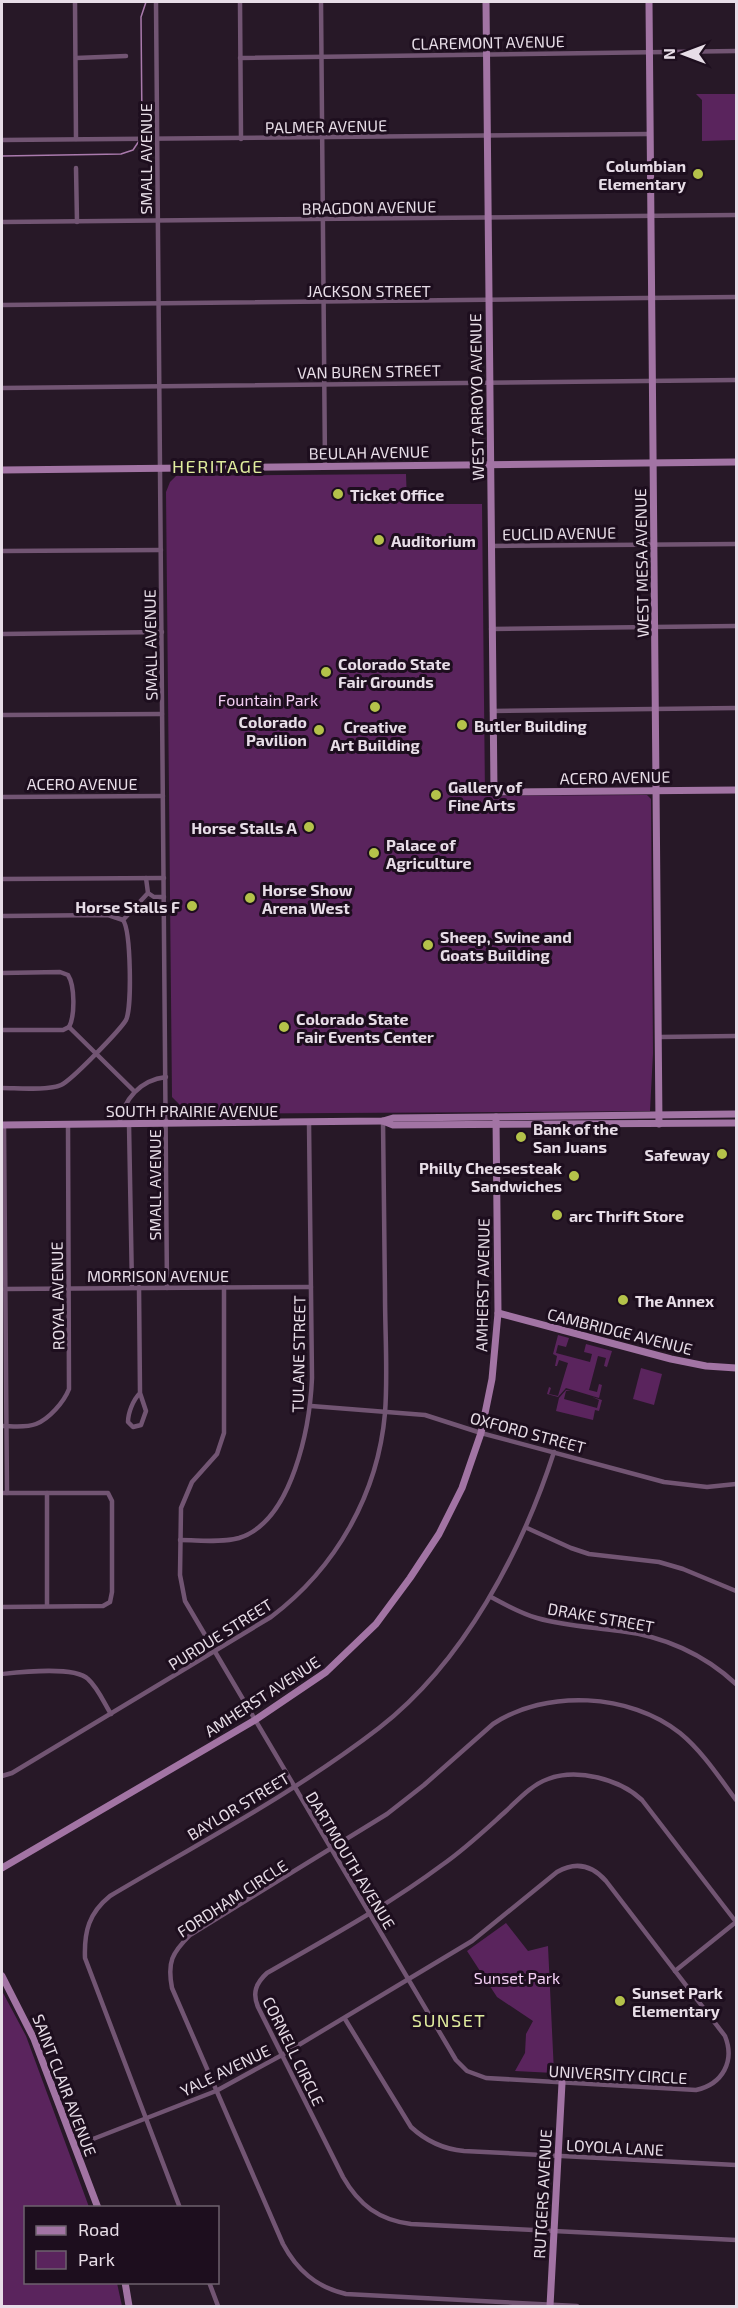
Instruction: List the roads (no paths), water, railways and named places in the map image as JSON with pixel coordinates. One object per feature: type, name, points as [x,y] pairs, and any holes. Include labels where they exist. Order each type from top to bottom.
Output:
[{"type":"street","points":[[75,2],[76,139]]},
{"type":"street","name":"SMALL AVENUE","points":[[156,2],[166,1288]]},
{"type":"street","points":[[240,2],[241,139]]},
{"type":"street","points":[[321,2],[325,465]]},
{"type":"street","name":"WEST ARROYO AVENUE","points":[[486,2],[494,792]]},
{"type":"street","name":"WEST MESA AVENUE","points":[[649,2],[659,1124]]},
{"type":"street","name":"CLAREMONT AVENUE","points":[[240,58],[736,51]]},
{"type":"street","points":[[76,58],[126,56]]},
{"type":"street","name":"PALMER AVENUE","points":[[2,140],[650,134]]},
{"type":"street","points":[[76,168],[76,222]]},
{"type":"street","name":"BRAGDON AVENUE","points":[[2,222],[736,215]]},
{"type":"street","name":"JACKSON STREET","points":[[2,305],[736,297]]},
{"type":"street","name":"VAN BUREN STREET","points":[[2,388],[736,380]]},
{"type":"street","name":"BEULAH AVENUE","points":[[2,470],[736,462]]},
{"type":"street","name":"EUCLID AVENUE","points":[[491,546],[736,544]]},
{"type":"street","points":[[2,551],[161,550]]},
{"type":"street","points":[[491,628],[736,626]]},
{"type":"street","points":[[2,634],[162,632]]},
{"type":"street","points":[[492,711],[736,708]]},
{"type":"street","points":[[2,716],[162,714]]},
{"type":"street","name":"ACERO AVENUE","points":[[494,792],[736,790]]},
{"type":"street","name":"ACERO AVENUE","points":[[2,797],[163,796]]},
{"type":"street","points":[[146,878],[148,893],[154,897],[164,897]]},
{"type":"street","points":[[2,879],[164,878]]},
{"type":"street","points":[[123,920],[148,893]]},
{"type":"street","points":[[2,916],[108,915],[123,920],[128,931],[128,1015],[125,1022],[67,1081],[58,1086],[2,1088]]},
{"type":"street","points":[[2,973],[60,972],[68,975],[72,983],[72,1019],[69,1027],[63,1030],[2,1030]]},
{"type":"street","points":[[69,1027],[134,1091]]},
{"type":"street","points":[[659,1036],[736,1036]]},
{"type":"street","points":[[119,1124],[124,1108],[134,1091],[148,1082],[166,1077]]},
{"type":"street","name":"SOUTH PRAIRIE AVENUE","points":[[496,1121],[736,1114]]},
{"type":"street","name":"SOUTH PRAIRIE AVENUE","points":[[2,1125],[309,1123],[383,1121],[393,1118],[659,1124],[736,1123]]},
{"type":"street","name":"PURDUE STREET","points":[[2,1776],[12,1773],[214,1653],[284,1608],[318,1574],[337,1549],[368,1489],[376,1462],[385,1413],[383,1121]]},
{"type":"street","name":"AMHERST AVENUE","points":[[2,1868],[255,1720],[326,1672],[376,1624],[410,1578],[439,1534],[462,1488],[481,1433],[492,1379],[498,1313],[496,1121]]},
{"type":"street","name":"TULANE STREET","points":[[180,1540],[230,1540],[251,1532],[275,1508],[295,1471],[303,1449],[311,1406],[309,1123]]},
{"type":"street","points":[[129,1124],[132,1287]]},
{"type":"street","points":[[2,1125],[5,1289],[3,1296],[4,1493],[108,1493],[112,1501],[110,1602],[103,1606],[2,1607]]},
{"type":"street","name":"ROYAL AVENUE","points":[[4,1426],[36,1424],[45,1419],[67,1395],[70,1380],[68,1125]]},
{"type":"street","points":[[139,1287],[140,1393],[146,1406],[146,1416],[141,1425],[133,1427],[128,1422],[128,1417],[135,1398],[140,1393]]},
{"type":"street","name":"DARTMOUTH AVENUE","points":[[224,1287],[224,1433],[216,1454],[187,1490],[181,1508],[180,1575],[183,1595],[214,1653],[409,1979]]},
{"type":"street","name":"MORRISON AVENUE","points":[[5,1289],[311,1287]]},
{"type":"street","name":"CAMBRIDGE AVENUE","points":[[498,1313],[680,1361],[736,1368]]},
{"type":"street","name":"OXFORD STREET","points":[[311,1406],[425,1415],[481,1433],[676,1484],[706,1487],[736,1484]]},
{"type":"street","name":"BAYLOR STREET","points":[[179,2206],[86,1958],[85,1938],[96,1907],[110,1896],[294,1787],[381,1727],[420,1690],[448,1658],[491,1597],[527,1528],[554,1452]]},
{"type":"street","points":[[46,1493],[47,1606]]},
{"type":"street","points":[[527,1528],[589,1554],[659,1562],[683,1569],[736,1591]]},
{"type":"street","name":"DRAKE STREET","points":[[491,1597],[523,1613],[544,1620],[623,1631],[658,1639],[696,1655],[736,1684]]},
{"type":"street","points":[[2,1674],[68,1672],[82,1674],[93,1683],[111,1714]]},
{"type":"street","name":"FORDHAM CIRCLE","points":[[577,2307],[360,2295],[334,2291],[314,2281],[298,2267],[283,2244],[172,1988],[169,1973],[174,1951],[190,1935],[331,1850],[407,1799],[493,1724],[518,1710],[543,1702],[569,1700],[629,1708],[668,1724],[687,1740],[736,1800]]},
{"type":"street","name":"CORNELL CIRCLE","points":[[736,1922],[633,1791],[615,1782],[570,1775],[550,1778],[531,1788],[445,1864],[369,1914],[267,1973],[258,1982],[255,1995],[255,2001],[343,2177],[354,2194],[370,2210],[390,2220],[411,2224],[736,2240]]},
{"type":"street","name":"UNIVERSITY CIRCLE","points":[[571,1865],[588,1867],[600,1875],[725,2036],[730,2051],[729,2060],[717,2081],[696,2090],[480,2077],[467,2072],[456,2060],[409,1979],[472,1941],[557,1872],[571,1865]]},
{"type":"street","points":[[675,1971],[736,1922]]},
{"type":"street","name":"SAINT CLAIR AVENUE","points":[[2,1976],[34,2039],[97,2206]]},
{"type":"street","name":"YALE AVENUE","points":[[75,2146],[216,2091],[345,2019],[409,1979]]},
{"type":"street","name":"LOYOLA LANE","points":[[345,2019],[411,2127],[425,2139],[453,2150],[736,2165]]},
{"type":"street","name":"RUTGERS AVENUE","points":[[550,2306],[562,2083]]},
{"type":"street","points":[[125,2284],[129,2307]]},
{"type":"street","points":[[209,2284],[218,2307]]},
{"type":"waterway","points":[[140,136],[142,126],[141,17],[146,2]]},
{"type":"waterway","points":[[2,156],[121,154],[133,150],[139,141]]},
{"type":"place","name":"Columbian Elementary","points":[[698,174]]},
{"type":"place","name":"Ticket Office","points":[[338,494]]},
{"type":"place","name":"Auditorium","points":[[379,540]]},
{"type":"place","name":"Colorado State Fair Grounds","points":[[326,672]]},
{"type":"place","name":"Creative Art Building","points":[[375,707]]},
{"type":"place","name":"Butler Building","points":[[462,725]]},
{"type":"place","name":"Colorado Pavilion","points":[[319,730]]},
{"type":"place","name":"Gallery of Fine Arts","points":[[436,795]]},
{"type":"place","name":"Horse Stalls A","points":[[309,827]]},
{"type":"place","name":"Palace of Agriculture","points":[[374,853]]},
{"type":"place","name":"Horse Show Arena West","points":[[250,898]]},
{"type":"place","name":"Horse Stalls F","points":[[192,906]]},
{"type":"place","name":"Sheep, Swine and Goats Building","points":[[428,945]]},
{"type":"place","name":"Colorado State Fair Events Center","points":[[284,1027]]},
{"type":"place","name":"Bank of the San Juans","points":[[521,1137]]},
{"type":"place","name":"Safeway","points":[[722,1154]]},
{"type":"place","name":"Philly Cheesesteak Sandwiches","points":[[574,1176]]},
{"type":"place","name":"arc Thrift Store","points":[[557,1215]]},
{"type":"place","name":"The Annex","points":[[623,1300]]},
{"type":"place","name":"Sunset Park Elementary","points":[[620,2001]]},
{"type":"district","name":"HERITAGE","points":[[218,466]]},
{"type":"district","name":"SUNSET","points":[[449,2020]]},
{"type":"park label","name":"Fountain Park","points":[[268,699]]},
{"type":"park label","name":"Sunset Park","points":[[517,1977]]}]
